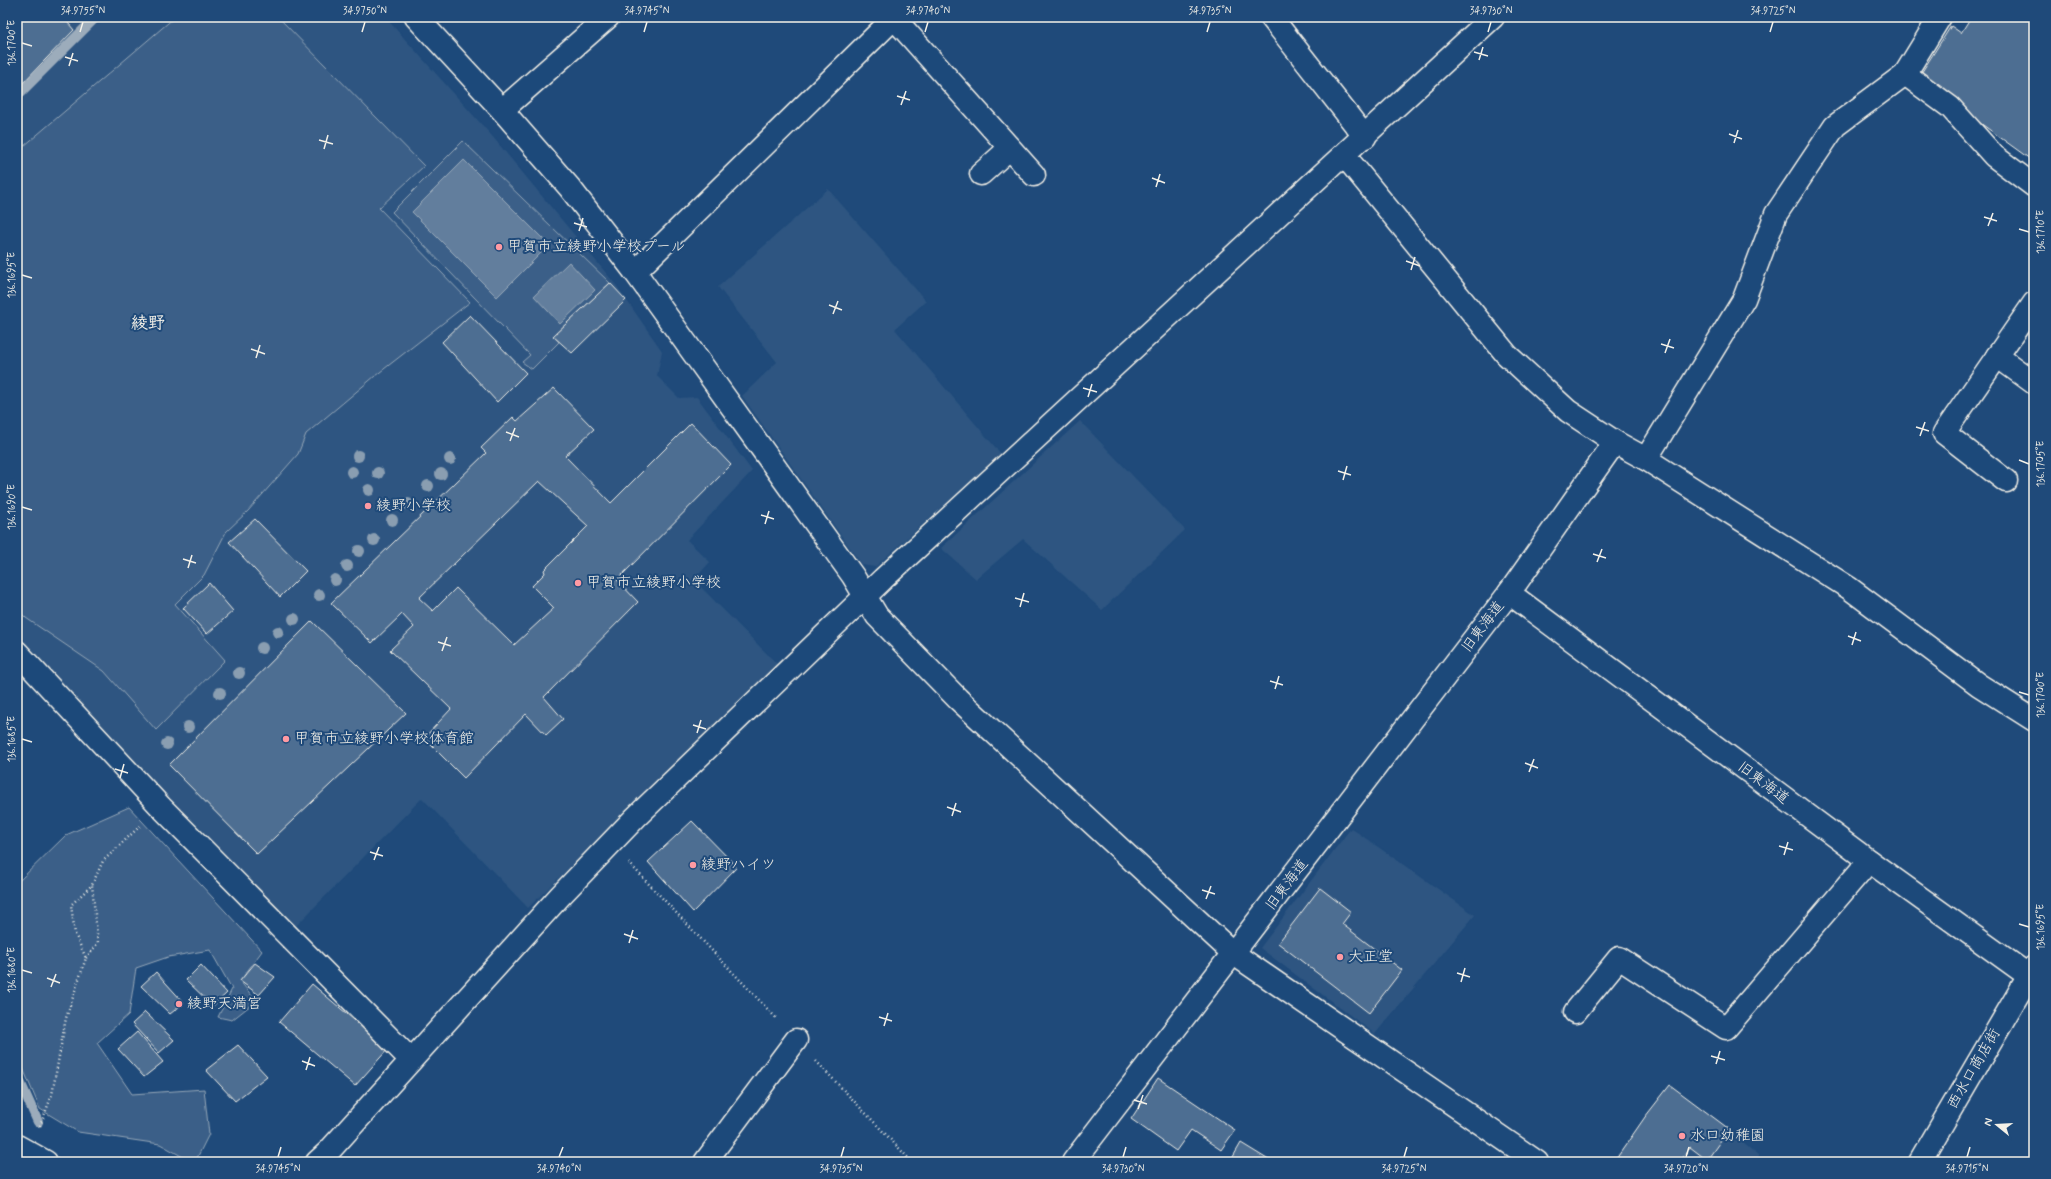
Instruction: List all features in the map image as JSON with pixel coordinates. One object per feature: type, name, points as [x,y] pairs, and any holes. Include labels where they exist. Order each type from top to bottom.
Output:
[{"type":"street","points":[[416,17],[502,110],[570,188],[635,272],[853,576],[877,616],[958,699],[1234,954],[1537,1162]]},
{"type":"street","points":[[502,110],[608,17]]},
{"type":"street","points":[[1270,17],[1365,137]]},
{"type":"street","points":[[329,1158],[411,1060],[610,842],[866,596],[1365,137],[1493,17]]},
{"type":"street","points":[[1646,459],[1744,299],[1776,214],[1835,126],[1905,74],[1940,17]]},
{"type":"street","points":[[635,272],[894,18],[1009,149],[1034,175]]},
{"type":"street","points":[[1905,74],[1950,107],[1994,156],[2034,186]]},
{"type":"street","points":[[981,174],[1009,149]]},
{"type":"street","points":[[1344,155],[1507,355],[1568,411],[1849,588],[1979,685],[2034,720]]},
{"type":"street","points":[[2006,481],[1944,433],[2034,303]]},
{"type":"street","points":[[1997,356],[2034,383]]},
{"type":"street","points":[[1509,593],[1615,442]]},
{"type":"street","name":"旧東海道","points":[[1073,1162],[1234,954],[1509,593],[1869,861],[2031,971]]},
{"type":"street","points":[[17,652],[161,807],[411,1060]]},
{"type":"street","points":[[1575,1012],[1619,958],[1726,1028],[1869,861]]},
{"type":"street","name":"西水口商店街","points":[[1920,1162],[2031,971]]},
{"type":"street","points":[[705,1162],[796,1040]]},
{"type":"street","points":[[17,1146],[46,1162]]},
{"type":"path","points":[[86,958],[76,934],[71,905],[92,885],[103,861],[161,807]]},
{"type":"path","points":[[610,842],[912,1162]]},
{"type":"path","points":[[39,1128],[52,1095],[66,1018],[86,958],[98,943],[92,885]]},
{"type":"shaded area","points":[[17,17],[94,17],[17,94]]},
{"type":"shaded area","name":"綾野小学校","points":[[101,17],[385,17],[492,136],[616,285],[662,351],[657,376],[679,398],[697,397],[752,471],[687,540],[710,562],[694,580],[778,665],[528,908],[422,798],[293,929],[17,637],[17,100]]},
{"type":"shaded area","points":[[175,17],[278,17],[424,166],[379,208],[470,302],[375,376],[306,434],[298,454],[248,511],[226,532],[204,575],[175,604],[225,660],[156,730],[104,671],[26,618],[17,609],[17,152]]},
{"type":"shaded area","name":"甲賀市立綾野小学校プール","points":[[463,141],[610,283],[553,336],[559,342],[532,369],[522,362],[530,355],[392,212]]},
{"type":"shaded area","points":[[464,160],[549,245],[497,297],[412,212]]},
{"type":"shaded area","points":[[828,189],[926,301],[895,329],[1001,454],[875,567],[862,565],[742,396],[777,362],[718,287]]},
{"type":"shaded area","points":[[569,262],[595,290],[560,324],[534,296]]},
{"type":"shaded area","points":[[1080,421],[1185,530],[1102,610],[1023,539],[976,579],[941,548]]},
{"type":"shaded area","points":[[129,807],[262,951],[240,981],[256,1001],[232,1020],[218,1017],[232,989],[210,950],[168,957],[136,968],[129,1014],[97,1043],[132,1094],[204,1089],[209,1134],[195,1162],[192,1162],[160,1144],[78,1132],[40,1109],[17,1054],[17,883],[66,835]]},
{"type":"shaded area","points":[[1351,828],[1475,915],[1375,1034],[1260,948]]},
{"type":"shaded area","name":"水口幼稚園","points":[[1670,1085],[1758,1155],[1758,1162],[1612,1162]]},
{"type":"building","points":[[17,17],[63,17],[74,30],[17,89]]},
{"type":"building","points":[[1971,17],[2034,17],[2034,162],[1918,78],[1951,26],[1961,33]]},
{"type":"building","points":[[610,283],[626,300],[572,353],[553,336]]},
{"type":"building","points":[[470,315],[526,373],[497,402],[442,342]]},
{"type":"building","name":"甲賀市立綾野小学校","points":[[554,388],[594,429],[565,456],[611,503],[691,423],[731,465],[617,580],[638,602],[544,697],[563,719],[546,735],[526,714],[464,778],[424,738],[451,709],[390,650],[414,627],[402,614],[372,643],[331,603],[486,453],[481,448],[513,417],[517,421]],"holes":[[[539,481],[588,526],[544,570],[545,573],[532,586],[554,608],[514,645],[456,588],[433,611],[419,598]]]},
{"type":"building","points":[[255,519],[306,571],[280,597],[229,542]]},
{"type":"building","points":[[209,583],[233,611],[207,634],[183,608]]},
{"type":"building","name":"甲賀市立綾野小学校体育館","points":[[312,621],[406,713],[257,854],[169,765]]},
{"type":"building","name":"綾野ハイツ","points":[[692,821],[737,867],[693,912],[648,862]]},
{"type":"building","name":"大正堂","points":[[1320,888],[1351,912],[1342,924],[1402,970],[1369,1013],[1278,943]]},
{"type":"building","points":[[255,963],[275,977],[259,995],[240,981]]},
{"type":"building","points":[[201,965],[227,993],[213,1006],[186,980]]},
{"type":"building","points":[[156,972],[184,1003],[170,1014],[141,986]]},
{"type":"building","points":[[312,984],[388,1049],[355,1086],[279,1022]]},
{"type":"building","points":[[145,1012],[174,1040],[159,1053],[132,1024]]},
{"type":"building","points":[[137,1032],[163,1062],[144,1077],[118,1049]]},
{"type":"building","points":[[238,1045],[267,1076],[235,1101],[206,1070]]},
{"type":"building","points":[[1158,1078],[1235,1130],[1221,1150],[1191,1130],[1176,1151],[1131,1119]]},
{"type":"building","name":"水口幼稚園","points":[[1670,1085],[1729,1129],[1707,1160],[1690,1147],[1680,1162],[1614,1162],[1645,1117]]},
{"type":"building","points":[[1241,1143],[1272,1162],[1230,1162]]},
{"type":"waterway","points":[[17,96],[96,17]]},
{"type":"waterway","points":[[17,1075],[38,1122]]},
{"type":"place","name":"甲賀市立綾野小学校プール","points":[[499,247]]},
{"type":"place","name":"綾野小学校","points":[[368,506]]},
{"type":"place","name":"甲賀市立綾野小学校","points":[[578,583]]},
{"type":"place","name":"甲賀市立綾野小学校体育館","points":[[286,739]]},
{"type":"place","name":"綾野ハイツ","points":[[693,865]]},
{"type":"place","name":"大正堂","points":[[1340,957]]},
{"type":"place","name":"綾野天満宮","points":[[179,1004]]},
{"type":"place","name":"水口幼稚園","points":[[1682,1136]]},
{"type":"district","name":"綾野","points":[[148,323]]}]
